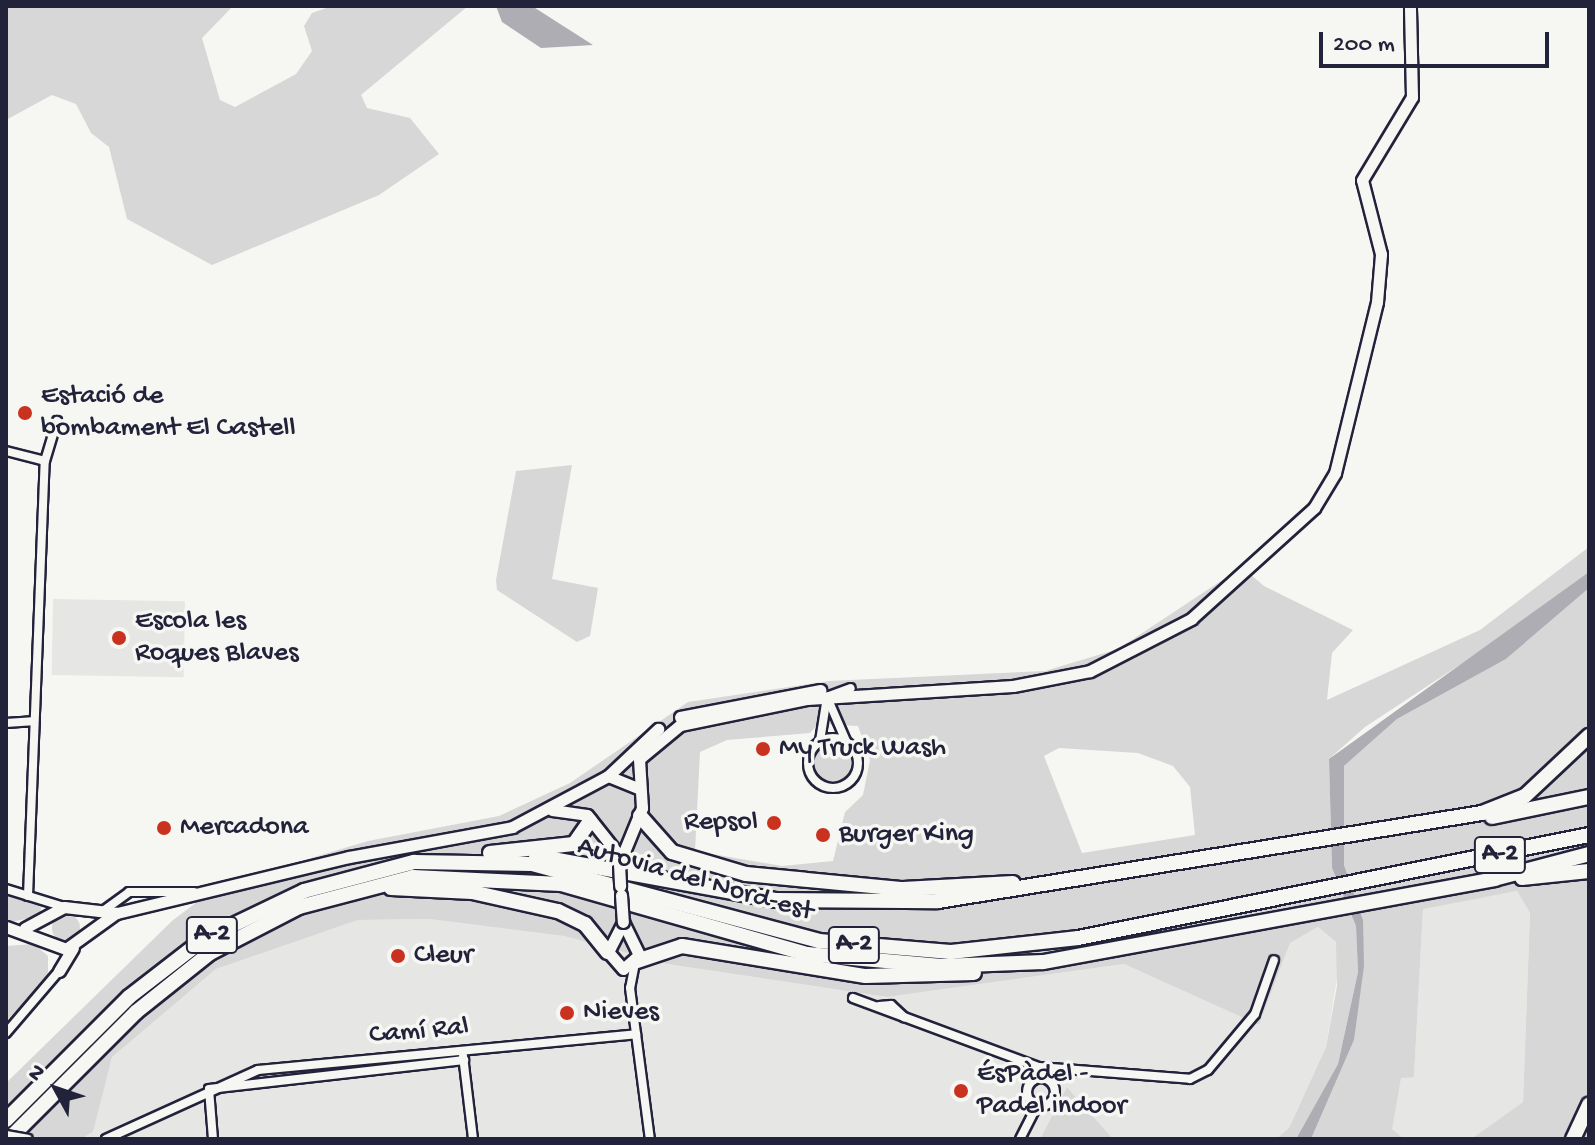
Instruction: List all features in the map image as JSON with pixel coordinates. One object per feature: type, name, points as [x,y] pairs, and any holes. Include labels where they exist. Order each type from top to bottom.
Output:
[{"type":"highway","points":[[1448,822],[1525,796],[1589,736]]},
{"type":"highway","points":[[496,860],[568,859],[775,900],[879,904],[1007,893],[1589,797]]},
{"type":"highway","points":[[640,816],[657,841],[692,860],[850,887],[982,886],[1180,864]]},
{"type":"highway","points":[[475,859],[574,844],[592,821]]},
{"type":"highway","name":"Autovia del Nord-est","points":[[6,1120],[129,997],[226,926],[355,874],[475,859],[496,860],[611,882],[819,941],[905,950],[1046,944],[1589,835]]},
{"type":"highway","name":"Autovia del Nord-est","points":[[7,1137],[190,967],[299,907],[413,877],[529,878],[807,954],[941,966],[1043,962],[1417,889],[1494,879],[1589,854]]},
{"type":"highway","points":[[1538,868],[1589,861]]},
{"type":"highway","points":[[1494,879],[1589,871]]},
{"type":"highway","points":[[383,885],[472,892],[558,911],[585,924],[611,947]]},
{"type":"highway","points":[[636,962],[682,946],[866,976],[942,977],[1043,962]]},
{"type":"highway","points":[[1573,1139],[1589,1104]]},
{"type":"main road","points":[[25,928],[69,908],[117,913],[206,896],[349,857],[512,827],[608,776],[656,731],[692,712],[805,696],[961,688],[1061,678],[1144,649],[1218,597],[1320,501],[1343,444],[1377,302],[1381,254],[1362,180],[1412,97],[1410,6]]},
{"type":"main road","points":[[623,922],[611,947],[618,968],[636,962],[634,943],[623,922],[618,859],[628,829],[640,816],[638,788],[642,754],[680,725],[805,696],[827,697],[850,692]]},
{"type":"main road","points":[[608,776],[638,788]]},
{"type":"main road","points":[[592,785],[592,821],[618,859]]},
{"type":"main road","points":[[547,811],[571,808],[592,821],[628,829]]},
{"type":"main road","points":[[69,908],[86,924],[84,939]]},
{"type":"main road","points":[[59,971],[73,948],[117,913]]},
{"type":"main road","points":[[49,917],[51,943],[59,971]]},
{"type":"main road","points":[[6,927],[25,928],[51,943],[73,948]]},
{"type":"main road","points":[[611,947],[634,943]]},
{"type":"street","points":[[49,917],[28,896],[32,721],[45,461],[57,421]]},
{"type":"street","points":[[6,451],[45,461]]},
{"type":"street","points":[[835,710],[850,692]]},
{"type":"street","points":[[805,696],[823,710]]},
{"type":"street","points":[[827,697],[847,742],[856,754],[855,776],[829,789],[813,779],[807,765],[820,741],[827,697]]},
{"type":"street","points":[[6,723],[32,721]]},
{"type":"street","points":[[820,741],[847,742]]},
{"type":"street","points":[[101,912],[129,892],[175,888],[206,896]]},
{"type":"street","points":[[6,889],[69,908]]},
{"type":"street","points":[[853,998],[1030,1065],[1198,1078],[1255,1014],[1274,960]]},
{"type":"street","points":[[636,962],[630,988],[650,1139]]},
{"type":"street","points":[[618,968],[630,988]]},
{"type":"street","points":[[6,1033],[59,971]]},
{"type":"street","name":"Camí Ral","points":[[106,1139],[209,1089],[267,1068],[463,1055],[636,1034]]},
{"type":"street","points":[[463,1055],[473,1139]]},
{"type":"street","points":[[209,1089],[213,1139]]},
{"type":"street","points":[[1020,1139],[1037,1105]]},
{"type":"street","points":[[7,1137],[28,1139]]},
{"type":"shaded area","points":[[6,6],[233,6],[202,38],[220,100],[235,107],[296,74],[312,51],[304,26],[312,13],[332,6],[468,6],[361,95],[367,108],[410,118],[439,154],[379,195],[212,265],[127,219],[109,147],[91,133],[76,104],[52,95],[6,120]]},
{"type":"shaded area","points":[[496,6],[532,6],[593,45],[541,48],[502,22]]},
{"type":"shaded area","points":[[572,465],[552,579],[598,588],[590,636],[577,642],[497,590],[496,580],[516,471]]},
{"type":"shaded area","points":[[1589,547],[1589,572],[1566,595],[1365,727],[1329,759],[1332,868],[1356,926],[1358,972],[1338,1064],[1296,1139],[1276,1139],[1289,1128],[1326,1047],[1337,986],[1336,942],[1318,927],[1290,943],[1259,1025],[1124,964],[887,997],[667,964],[564,936],[429,919],[358,920],[216,969],[112,1057],[93,1132],[81,1139],[6,1139],[6,1083],[173,920],[220,885],[368,841],[499,816],[570,783],[688,702],[829,681],[1045,671],[1118,649],[1242,567],[1264,586],[1353,630],[1332,653],[1327,700],[1480,630]],"holes":[[[818,724],[858,726],[870,760],[863,795],[845,812],[833,861],[782,866],[695,851],[700,752],[727,740],[810,733]],[[1059,748],[1138,753],[1173,766],[1190,787],[1195,835],[1082,853],[1044,756]]]},
{"type":"shaded area","points":[[1589,572],[1589,588],[1506,659],[1397,719],[1344,766],[1344,865],[1363,920],[1364,966],[1354,1040],[1311,1139],[1296,1139],[1338,1064],[1358,972],[1356,926],[1332,868],[1329,759]]},
{"type":"shaded area","points":[[1589,588],[1589,1139],[1471,1139],[1523,1102],[1530,913],[1517,891],[1423,909],[1414,1077],[1401,1078],[1392,1129],[1404,1139],[1311,1139],[1354,1040],[1363,920],[1344,865],[1344,766],[1397,719],[1506,659]]},
{"type":"shaded area","name":"Escola les Roques Blaves","points":[[53,599],[185,601],[184,677],[52,675]]},
{"type":"shaded area","points":[[832,745],[846,751],[852,765],[846,779],[832,785],[818,779],[812,765],[818,751]]},
{"type":"shaded area","points":[[1517,891],[1530,913],[1523,1102],[1471,1139],[1404,1139],[1391,1129],[1401,1077],[1414,1077],[1423,908]]},
{"type":"shaded area","points":[[6,895],[41,907],[40,916],[6,923]]},
{"type":"shaded area","points":[[66,914],[76,918],[80,928],[76,938],[66,942],[56,938],[52,928],[56,918]]},
{"type":"shaded area","points":[[429,919],[564,936],[667,964],[887,997],[1124,964],[1259,1025],[1290,943],[1318,927],[1336,942],[1340,960],[1326,1047],[1289,1128],[1276,1139],[1113,1139],[1067,1087],[1040,1139],[81,1139],[93,1132],[111,1057],[216,969],[358,920]]},
{"type":"shaded area","points":[[34,944],[48,956],[48,979],[6,1021],[6,946]]},
{"type":"shaded area","points":[[1067,1087],[1113,1139],[1040,1139]]},
{"type":"place","name":"Estació de bombament El Castell","points":[[25,413]]},
{"type":"place","name":"Escola les Roques Blaves","points":[[119,638]]},
{"type":"place","name":"My Truck Wash","points":[[763,749]]},
{"type":"place","name":"Repsol","points":[[774,823]]},
{"type":"place","name":"Mercadona","points":[[164,828]]},
{"type":"place","name":"Burger King","points":[[823,835]]},
{"type":"place","name":"Cleur","points":[[398,956]]},
{"type":"place","name":"Nieves","points":[[567,1013]]},
{"type":"place","name":"ÉsPàdel - Padel indoor","points":[[961,1091]]}]
